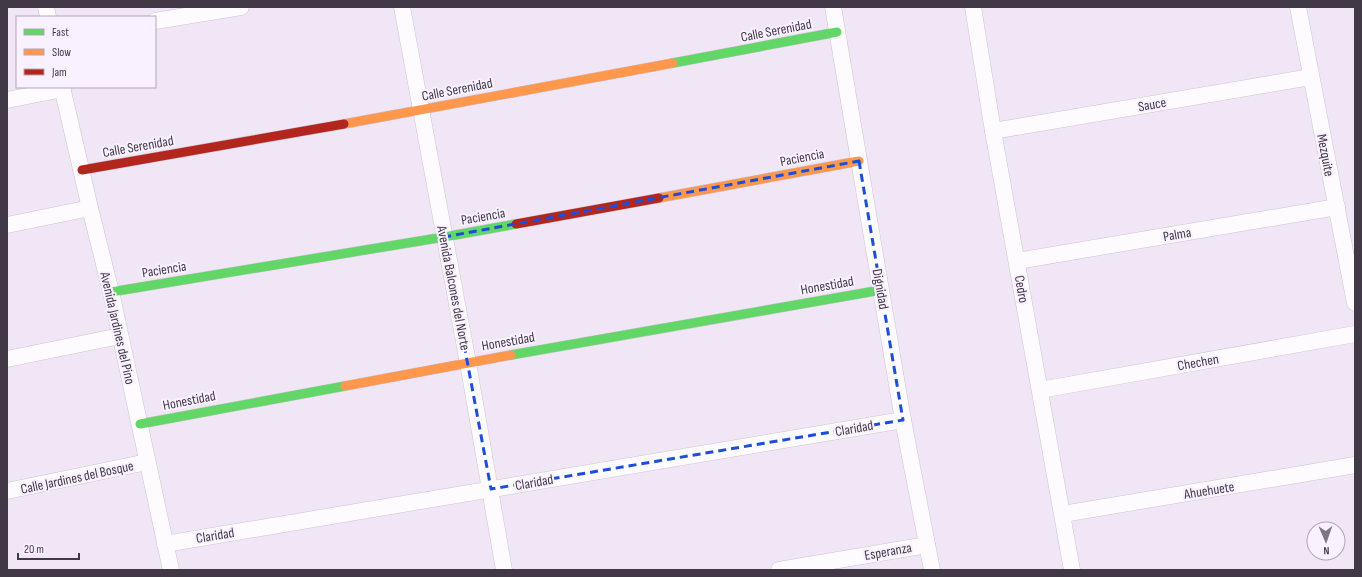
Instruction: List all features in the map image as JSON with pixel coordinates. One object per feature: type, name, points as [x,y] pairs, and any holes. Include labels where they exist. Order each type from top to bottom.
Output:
[{"type":"street","points":[[156,22],[241,7]]},
{"type":"street","name":"Avenida Balcones del Norte","points":[[402,7],[491,489],[504,570]]},
{"type":"street","name":"Dignidad","points":[[833,7],[881,290],[932,570]]},
{"type":"street","name":"Cedro","points":[[974,7],[993,131],[1072,570]]},
{"type":"street","name":"Mezquite","points":[[1298,7],[1355,303]]},
{"type":"street","name":"Calle Serenidad","points":[[82,170],[420,110],[837,32]]},
{"type":"street","name":"Sauce","points":[[993,131],[1311,77]]},
{"type":"street","points":[[7,100],[62,88]]},
{"type":"street","name":"Avenida Jardines del Pino","points":[[62,88],[111,292],[171,570]]},
{"type":"street","name":"Paciencia","points":[[111,292],[444,237],[859,161]]},
{"type":"street","points":[[7,225],[90,208]]},
{"type":"street","name":"Palma","points":[[1017,261],[1337,208]]},
{"type":"street","name":"Honestidad","points":[[140,424],[468,363],[881,290]]},
{"type":"street","name":"Chechen","points":[[1040,390],[1355,334]]},
{"type":"street","points":[[7,360],[120,336]]},
{"type":"street","name":"Claridad","points":[[165,544],[904,420]]},
{"type":"street","name":"Calle Jardines del Bosque","points":[[7,491],[147,462]]},
{"type":"street","name":"Ahuehuete","points":[[1063,514],[1355,465]]},
{"type":"street","name":"Esperanza","points":[[779,570],[927,545]]},
{"type":"highlighted area","points":[[859,161],[903,420],[491,489],[444,237]]},
{"type":"traffic: fast","points":[[673,63],[837,32]]},
{"type":"traffic: fast","points":[[111,292],[516,224]]},
{"type":"traffic: fast","points":[[511,355],[881,290]]},
{"type":"traffic: fast","points":[[140,424],[345,386]]},
{"type":"traffic: slow","points":[[344,124],[673,63]]},
{"type":"traffic: slow","points":[[659,198],[859,161]]},
{"type":"traffic: slow","points":[[345,386],[511,355]]},
{"type":"traffic: jam","points":[[82,170],[344,124]]},
{"type":"traffic: jam","points":[[516,224],[659,198]]}]
